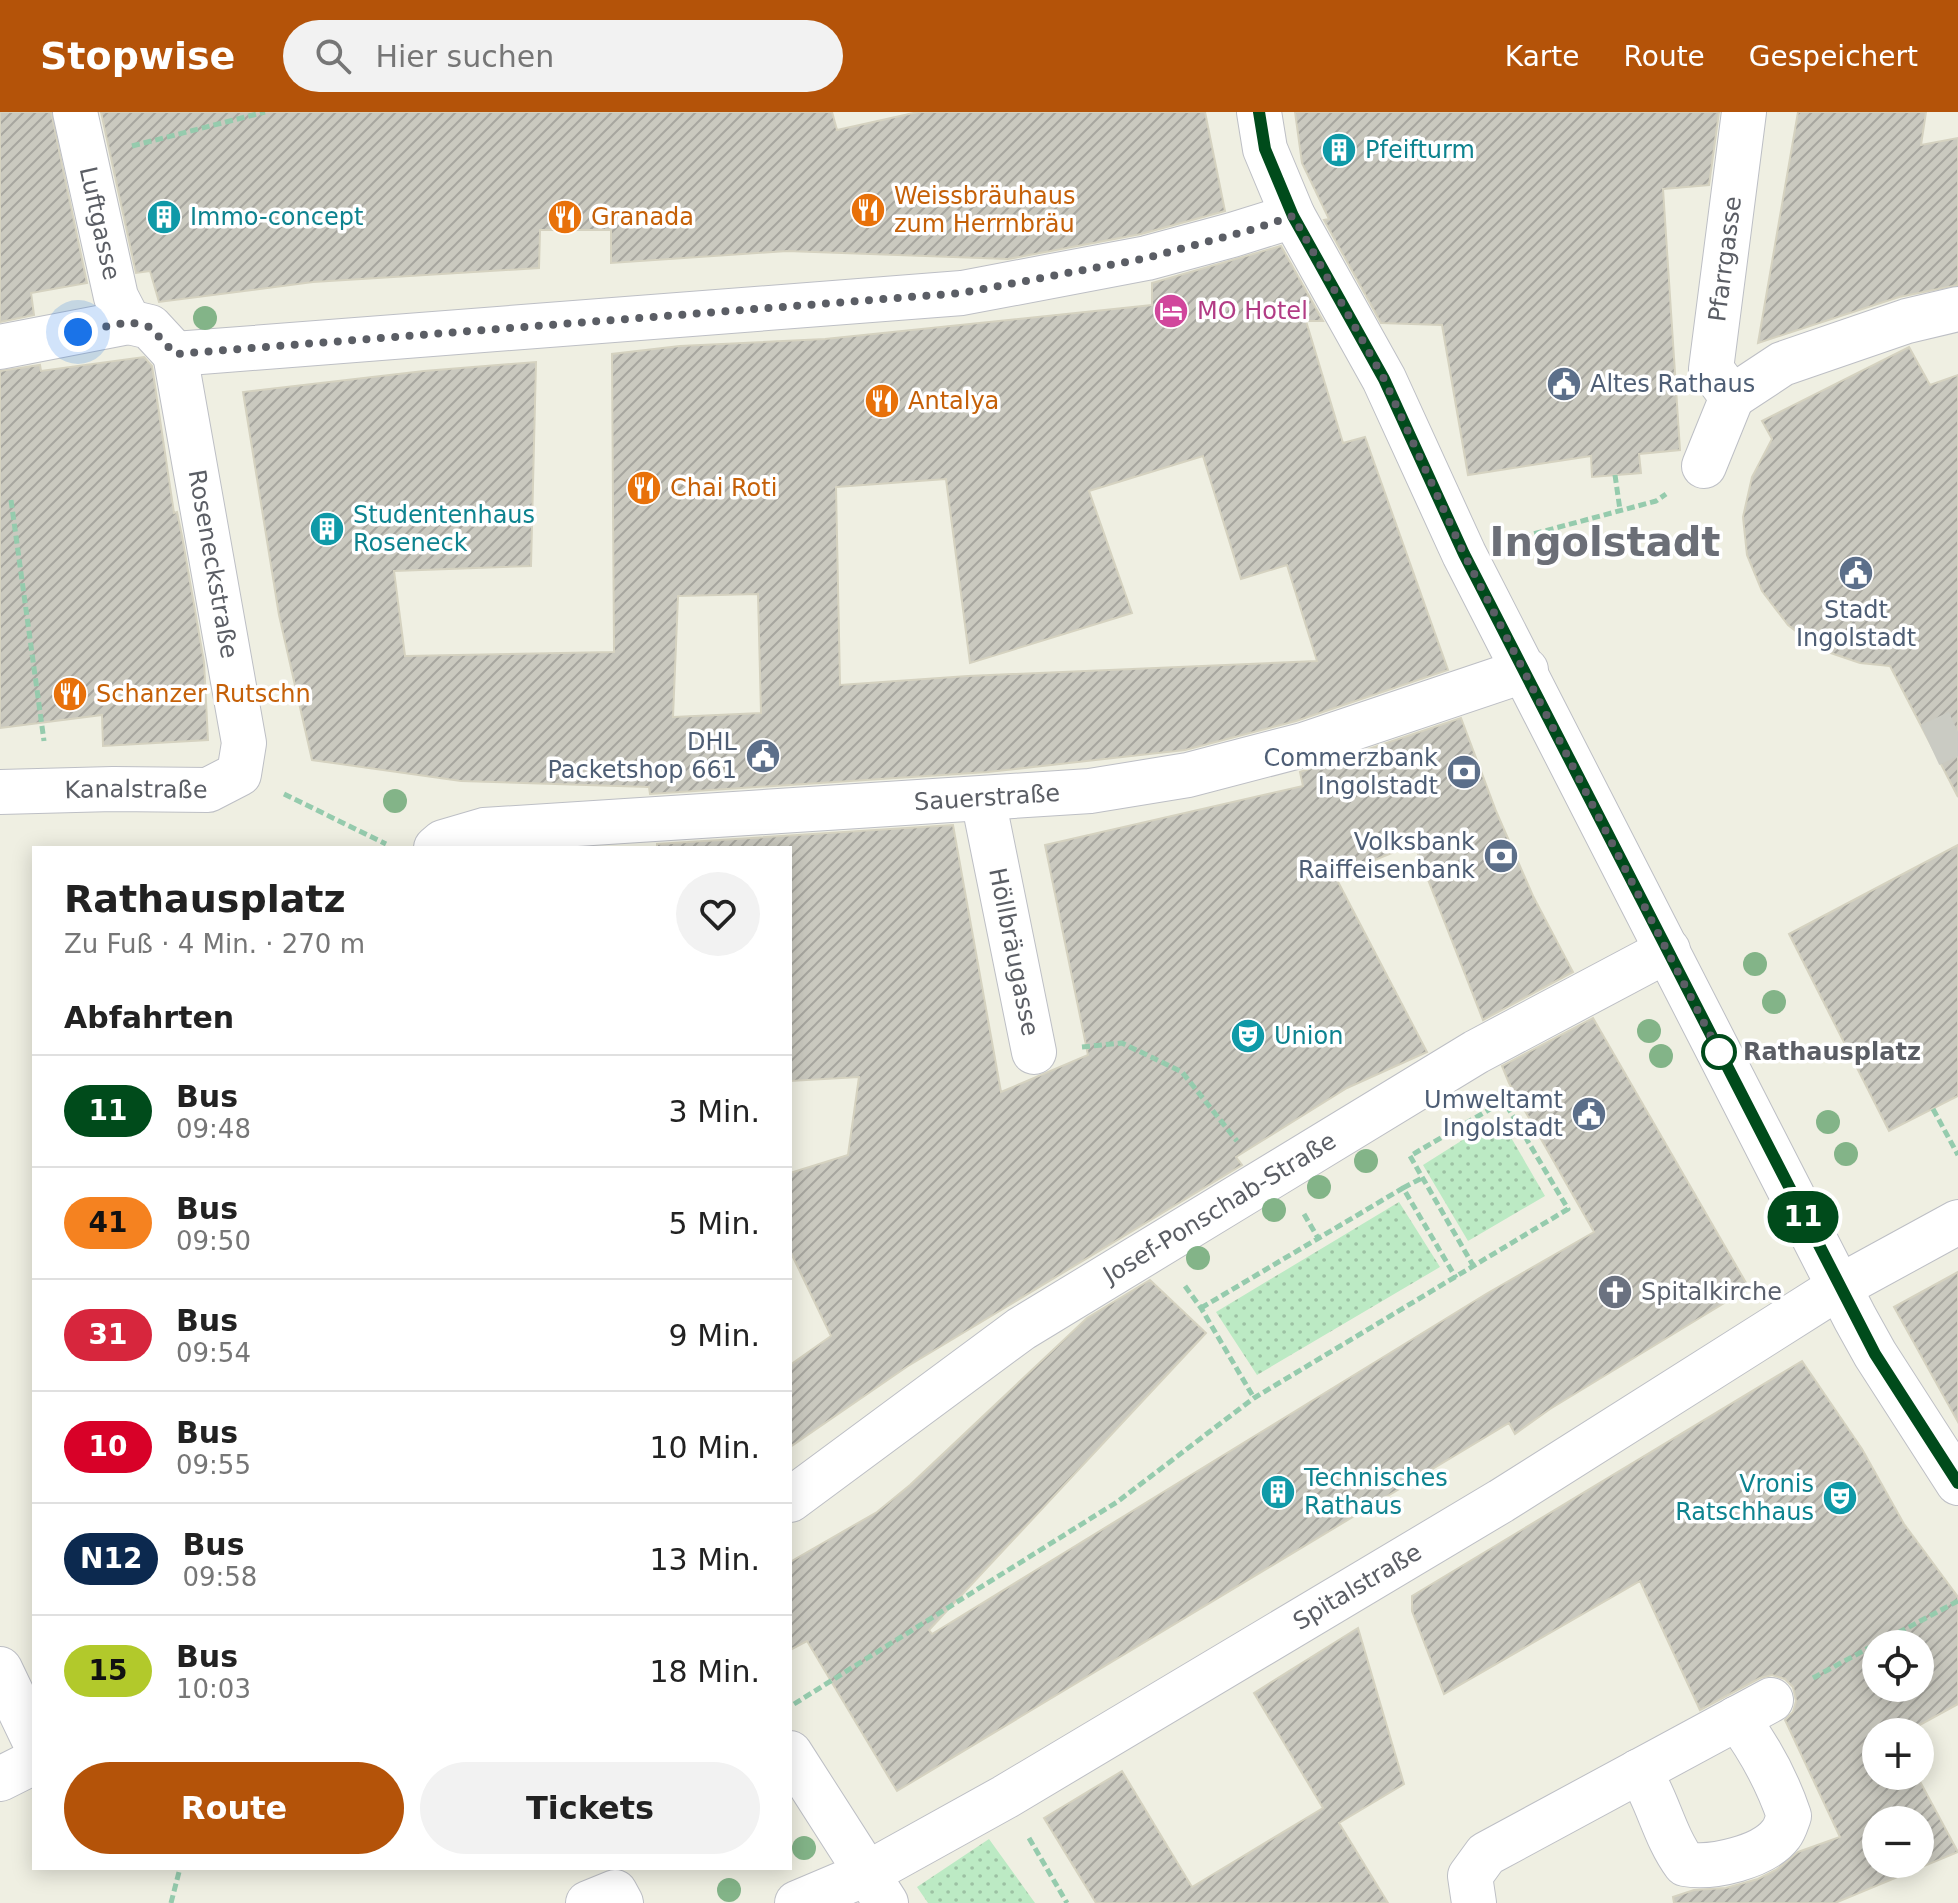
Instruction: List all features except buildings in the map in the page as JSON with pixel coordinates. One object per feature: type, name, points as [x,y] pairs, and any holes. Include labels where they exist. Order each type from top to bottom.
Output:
[{"type":"street","name":"Luftgasse","points":[[75,112],[116,297],[129,322]]},
{"type":"street","points":[[1259,112],[1265,149],[1293,216],[1384,379],[1464,554],[1839,1287],[1875,1354],[1958,1483]]},
{"type":"street","name":"Pfarrgasse","points":[[1732,397],[1711,369],[1744,112]]},
{"type":"street","points":[[0,347],[129,322],[150,327],[175,354],[962,293],[1147,258],[1293,216]]},
{"type":"street","points":[[1704,466],[1732,397],[1782,364],[1907,321],[1958,309]]},
{"type":"street","name":"Roseneckstraße","points":[[175,354],[244,743],[239,774]]},
{"type":"street","name":"Sauerstraße","points":[[438,846],[484,830],[1090,791],[1188,775],[1303,745],[1526,670]]},
{"type":"street","name":"Kanalstraße","points":[[0,792],[208,790],[239,774]]},
{"type":"street","name":"Höllbräugasse","points":[[983,799],[1034,1052]]},
{"type":"street","name":"Josef-Ponschab-Straße","points":[[792,1499],[1021,1329],[1476,1052],[1668,950]]},
{"type":"street","name":"Spitalstraße","points":[[797,1903],[877,1888],[1005,1797],[1501,1501],[1839,1287],[1958,1222]]},
{"type":"street","points":[[0,1669],[32,1736]]},
{"type":"street","points":[[1474,1903],[1470,1876],[1486,1854],[1639,1771],[1754,1709],[1762,1756],[1780,1789],[1789,1816],[1781,1834],[1770,1843],[1719,1865],[1698,1867],[1685,1864],[1675,1851],[1639,1771]]},
{"type":"street","points":[[792,1756],[877,1888]]},
{"type":"street","points":[[0,1779],[32,1763]]},
{"type":"street","points":[[588,1903],[615,1892],[621,1903]]},
{"type":"path","points":[[85,159],[265,112]]},
{"type":"path","points":[[1464,554],[1656,501],[1704,466]]},
{"type":"path","points":[[1615,475],[1620,510]]},
{"type":"path","points":[[11,500],[44,742],[44,790]]},
{"type":"path","name":"Kanalstraße","points":[[239,774],[329,814],[390,846]]},
{"type":"path","name":"Höllbräugasse","points":[[1034,1052],[1122,1043],[1182,1072],[1268,1180]]},
{"type":"path","points":[[792,1706],[1117,1502],[1254,1398],[1568,1209],[1476,1052]]},
{"type":"path","points":[[1474,1267],[1410,1156],[1504,1101]]},
{"type":"path","points":[[1933,1109],[1958,1155]]},
{"type":"path","points":[[1201,1308],[1422,1178]]},
{"type":"path","points":[[1403,1188],[1456,1278]]},
{"type":"path","points":[[1307,1219],[1318,1238]]},
{"type":"path","points":[[1155,1247],[1201,1308],[1254,1398]]},
{"type":"path","points":[[1903,1630],[1958,1601]]},
{"type":"path","points":[[1754,1709],[1862,1651]]},
{"type":"path","points":[[1005,1797],[1067,1903]]},
{"type":"path","points":[[171,1903],[179,1870]]},
{"type":"green space","points":[[1499,1117],[1545,1196],[1468,1241],[1423,1165]]},
{"type":"green space","points":[[1399,1202],[1440,1267],[1257,1375],[1216,1312]]},
{"type":"green space","points":[[989,1839],[1035,1903],[928,1903],[917,1887]]},
{"type":"tunnel","points":[[1930,745],[1958,732]]},
{"type":"bus line","name":"11","points":[[1259,112],[1265,149],[1293,216],[1384,379],[1464,554],[1839,1287],[1875,1354],[1958,1483]]},
{"type":"place","name":"Pfeifturm","points":[[1339,150]]},
{"type":"place","name":"Weissbräuhaus zum Herrnbräu","points":[[868,210]]},
{"type":"place","name":"Immo-concept","points":[[164,217]]},
{"type":"place","name":"Granada","points":[[565,217]]},
{"type":"place","name":"MO Hotel","points":[[1171,311]]},
{"type":"place","name":"Altes Rathaus","points":[[1564,384]]},
{"type":"place","name":"Antalya","points":[[882,401]]},
{"type":"place","name":"Chai Roti","points":[[644,488]]},
{"type":"place","name":"Studentenhaus Roseneck","points":[[327,529]]},
{"type":"place","name":"Stadt Ingolstadt","points":[[1856,573]]},
{"type":"place","name":"Schanzer Rutschn","points":[[70,694]]},
{"type":"place","name":"DHL Packetshop 661","points":[[763,756]]},
{"type":"place","name":"Commerzbank Ingolstadt","points":[[1464,772]]},
{"type":"place","name":"Volksbank Raiffeisenbank","points":[[1501,856]]},
{"type":"place","name":"Union","points":[[1248,1036]]},
{"type":"place","name":"Rathausplatz","points":[[1719,1052]]},
{"type":"place","name":"Umweltamt Ingolstadt","points":[[1589,1114]]},
{"type":"place","name":"Spitalkirche","points":[[1615,1292]]},
{"type":"place","name":"Technisches Rathaus","points":[[1278,1492]]},
{"type":"place","name":"Vronis Ratschhaus","points":[[1840,1498]]},
{"type":"district","name":"Ingolstadt","points":[[1605,542]]},
{"type":"route","points":[[78,332],[129,322],[150,327],[175,354],[962,293],[1147,258],[1293,216],[1384,379],[1464,554],[1722,1058],[1719,1052]]}]
